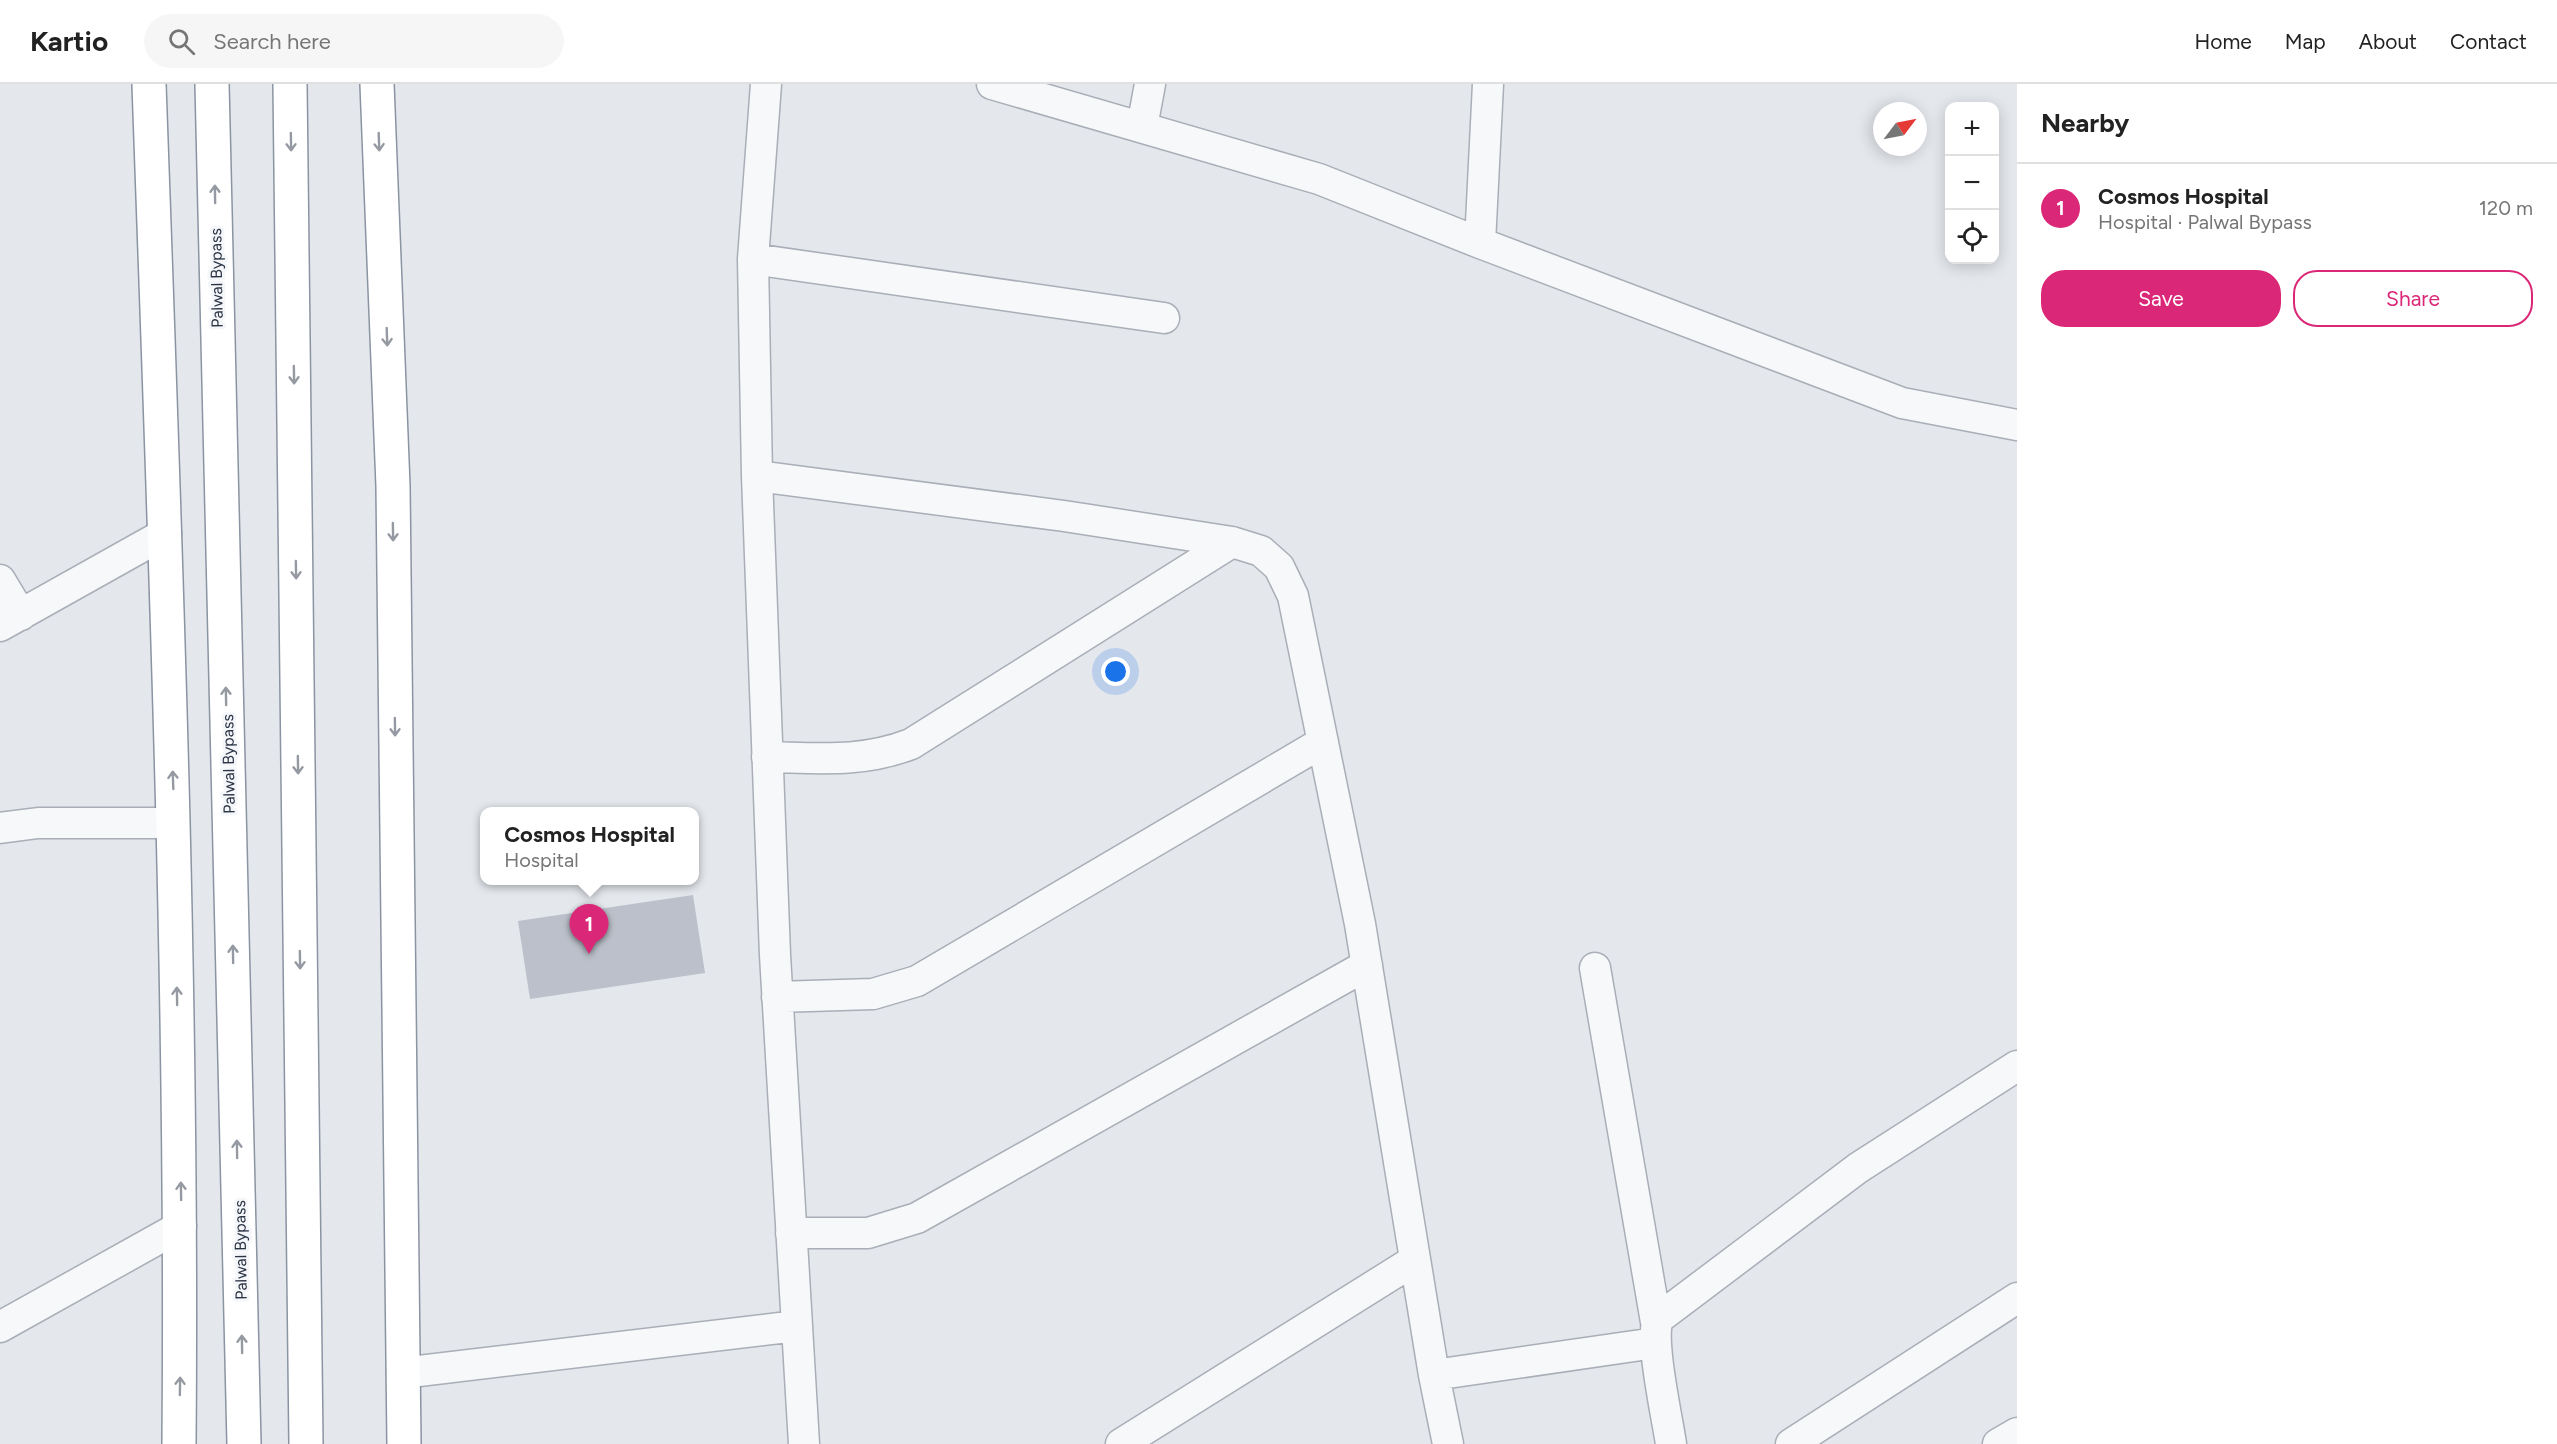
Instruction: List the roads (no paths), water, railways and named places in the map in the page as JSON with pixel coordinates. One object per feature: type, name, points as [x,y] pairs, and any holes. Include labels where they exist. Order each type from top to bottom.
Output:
[{"type":"highway","points":[[149,84],[166,532],[174,823],[181,1226],[179,1444]]},
{"type":"highway","name":"Palwal Bypass","points":[[212,84],[244,1444]]},
{"type":"highway","points":[[290,84],[306,1444]]},
{"type":"highway","points":[[377,84],[393,486],[404,1444]]},
{"type":"street","points":[[766,84],[753,259],[757,476],[777,997],[804,1444]]},
{"type":"street","points":[[992,84],[1319,178],[1480,243],[1902,404],[2017,425]]},
{"type":"street","points":[[1142,127],[1150,84]]},
{"type":"street","points":[[1480,243],[1488,84]]},
{"type":"street","points":[[753,259],[1164,318]]},
{"type":"street","points":[[757,476],[1053,514],[1232,542],[1261,551],[1279,567],[1293,596],[1367,966],[1434,1375],[1448,1444]]},
{"type":"street","points":[[0,580],[10,621],[166,532]]},
{"type":"street","points":[[767,757],[844,759],[883,755],[911,744],[1232,542]]},
{"type":"street","points":[[777,997],[873,994],[917,981],[1323,742]]},
{"type":"street","points":[[0,828],[38,823],[174,823]]},
{"type":"street","points":[[791,1233],[868,1233],[917,1218],[1367,966]]},
{"type":"street","points":[[1595,968],[1656,1332],[1671,1444]]},
{"type":"street","points":[[1434,1375],[1656,1332],[1858,1168],[2017,1066]]},
{"type":"street","points":[[0,1327],[181,1226]]},
{"type":"street","points":[[1121,1444],[1415,1260]]},
{"type":"street","points":[[1791,1444],[2017,1298]]},
{"type":"street","points":[[402,1373],[796,1326]]},
{"type":"street","points":[[1998,1444],[2017,1433]]},
{"type":"place","name":"Cosmos Hospital","points":[[589,954]]}]
